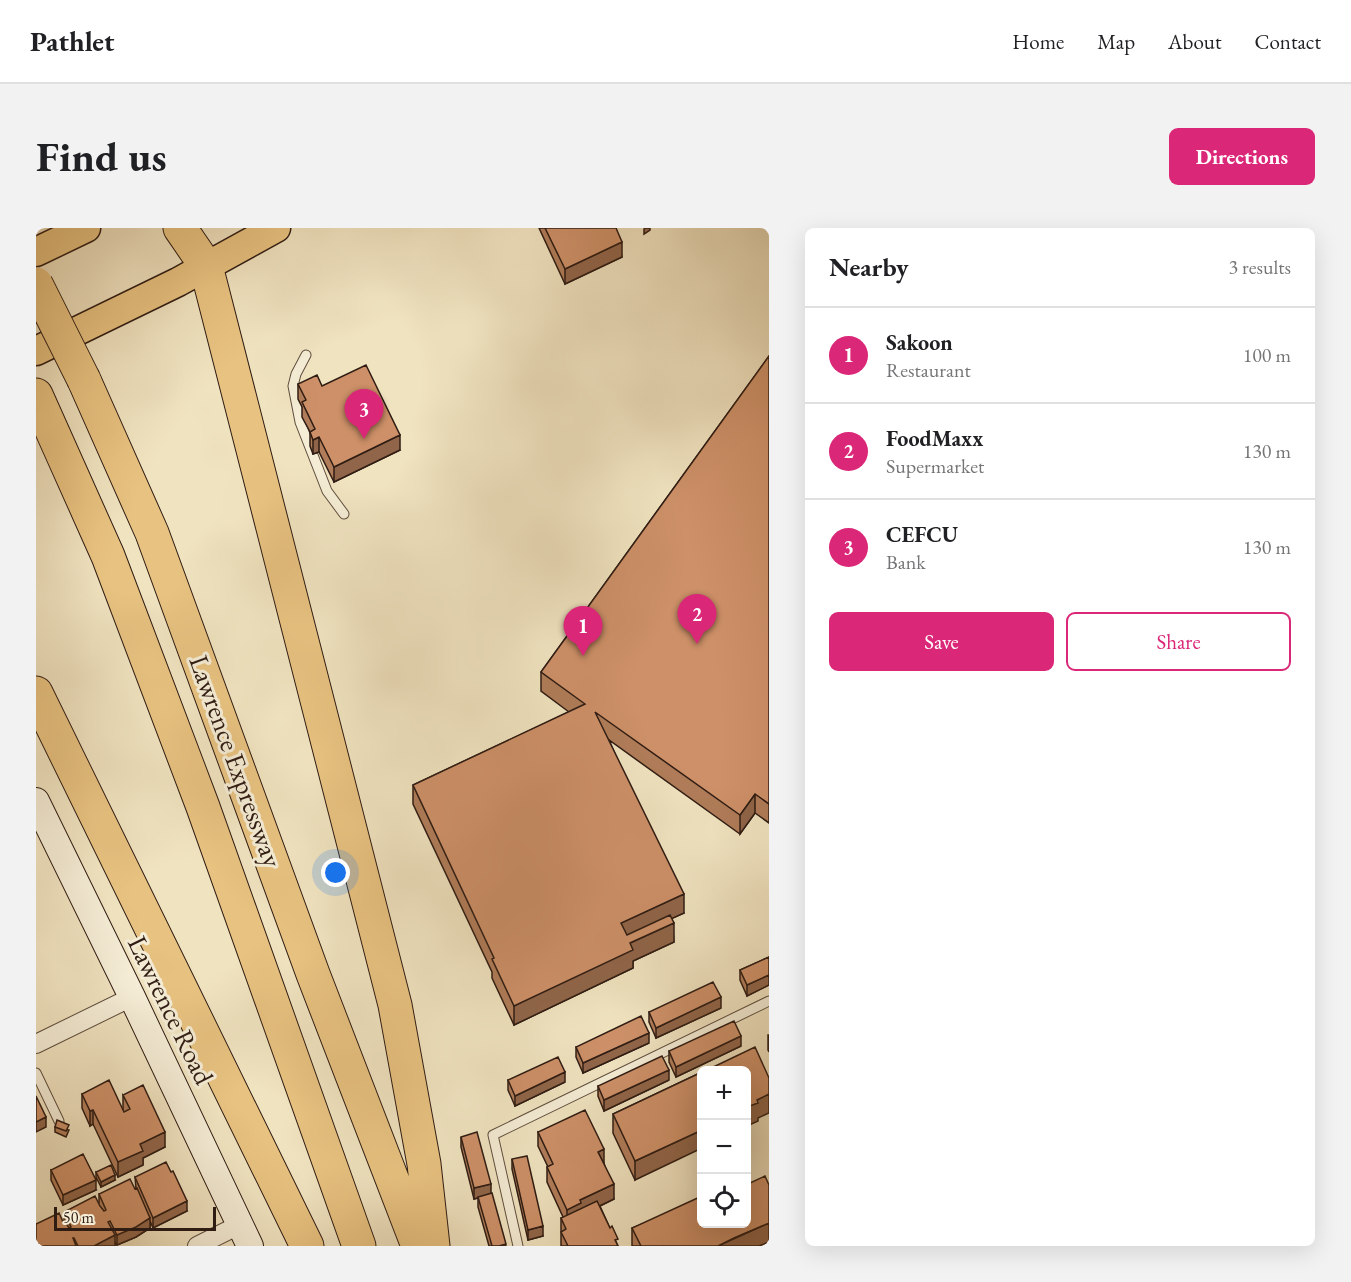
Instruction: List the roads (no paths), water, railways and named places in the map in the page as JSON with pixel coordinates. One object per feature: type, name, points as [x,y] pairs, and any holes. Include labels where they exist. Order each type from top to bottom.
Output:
[{"type":"highway","points":[[180,228],[206,266],[395,1005],[424,1164],[433,1246]]},
{"type":"highway","name":"Lawrence Expressway","points":[[36,284],[84,380],[152,533],[313,974],[418,1246]]},
{"type":"highway","name":"Lawrence Expressway","points":[[38,399],[112,567],[203,807],[359,1246]]},
{"type":"highway","points":[[36,693],[307,1246]]},
{"type":"highway","points":[[36,717],[78,776]]},
{"type":"main road","points":[[36,252],[86,228]]},
{"type":"main road","points":[[36,351],[206,266],[276,228]]},
{"type":"street","name":"Lawrence Road","points":[[36,801],[245,1236]]},
{"type":"street","points":[[36,1044],[132,997]]},
{"type":"street","points":[[197,1246],[245,1236]]},
{"type":"lane","points":[[306,355],[294,379],[300,422],[327,491],[344,514]]},
{"type":"lane","points":[[518,1246],[493,1135],[769,1001]]},
{"type":"lane","points":[[36,1073],[59,1121]]},
{"type":"place","name":"CEFCU","points":[[364,439]]},
{"type":"place","name":"FoodMaxx","points":[[697,644]]},
{"type":"place","name":"Sakoon","points":[[583,656]]}]
